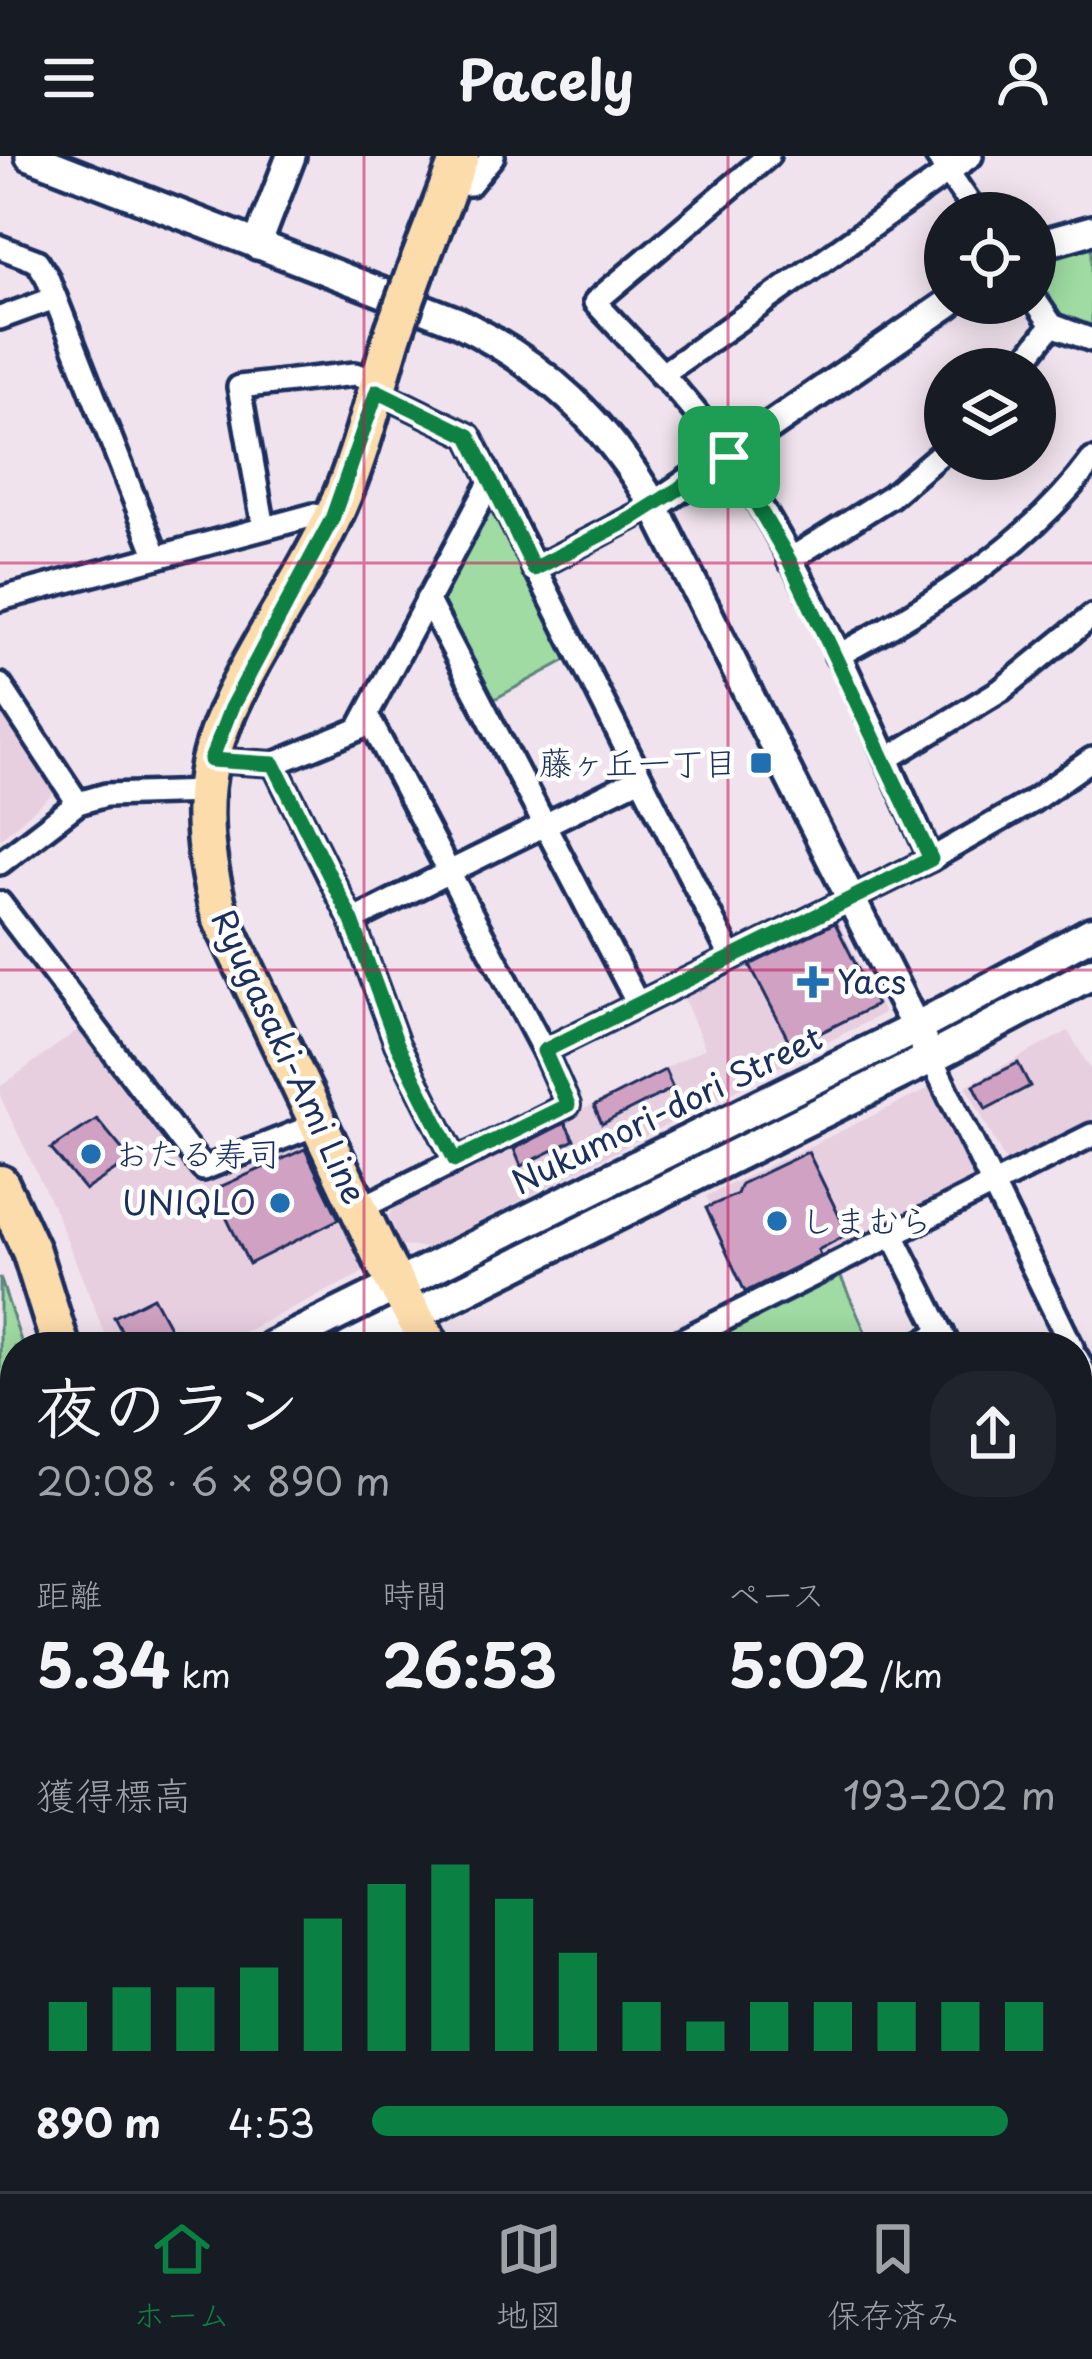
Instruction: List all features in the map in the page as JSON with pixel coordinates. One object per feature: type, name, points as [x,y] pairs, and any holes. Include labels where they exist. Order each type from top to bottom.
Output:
[{"type":"main road","name":"Ryugasaki-Ami Line","points":[[414,1316],[220,916],[206,857],[208,776],[231,708],[332,519],[394,331],[454,171]]},
{"type":"main road","name":"Nukumori-dori Street","points":[[341,1332],[414,1316],[916,1028],[1092,933]]},
{"type":"main road","name":"Nukumori-dori Street","points":[[381,1332],[1092,973]]},
{"type":"main road","points":[[0,1184],[32,1250],[57,1332]]},
{"type":"street","points":[[30,156],[458,322],[506,348],[579,403],[607,434],[654,506],[1065,1332]]},
{"type":"street","points":[[257,244],[291,156]]},
{"type":"street","points":[[454,171],[470,184],[493,156]]},
{"type":"street","points":[[768,156],[596,302],[729,457],[789,560],[931,859]]},
{"type":"street","points":[[661,375],[942,164],[971,156]]},
{"type":"street","points":[[942,164],[961,192]]},
{"type":"street","points":[[1056,238],[1092,230]]},
{"type":"street","points":[[0,247],[37,261],[157,557]]},
{"type":"street","points":[[0,318],[55,298]]},
{"type":"street","points":[[534,569],[654,506],[924,321]]},
{"type":"street","points":[[1034,348],[1052,325],[1092,340]]},
{"type":"street","points":[[264,528],[239,387],[355,374],[469,436],[731,957]]},
{"type":"street","points":[[837,656],[920,611],[1001,550],[1092,460]]},
{"type":"street","points":[[789,560],[891,496],[924,468]]},
{"type":"street","points":[[0,863],[79,803],[274,764],[359,729],[491,481]]},
{"type":"street","points":[[0,599],[314,515],[332,519]]},
{"type":"street","points":[[428,599],[638,1004]]},
{"type":"street","points":[[886,759],[1001,691],[1092,616]]},
{"type":"street","points":[[0,685],[79,803]]},
{"type":"street","points":[[359,1209],[568,1105],[367,715]]},
{"type":"street","points":[[544,1051],[931,859],[1031,802],[1092,759]]},
{"type":"street","points":[[274,764],[352,921],[397,1044],[455,1160]]},
{"type":"street","points":[[352,921],[640,778]]},
{"type":"street","points":[[0,903],[203,1169],[318,1124]]},
{"type":"street","points":[[706,1332],[1092,1135]]},
{"type":"street","points":[[894,1237],[942,1332]]},
{"type":"shaded area","points":[[0,693],[62,786],[0,839]]},
{"type":"shaded area","points":[[834,913],[884,1013],[429,1248],[401,1246],[389,1216],[397,1204],[705,1048],[682,994]]},
{"type":"shaded area","points":[[90,1021],[206,1180],[313,1135],[373,1268],[243,1332],[104,1332],[0,1087]]},
{"type":"shaded area","points":[[1068,1031],[1092,1071],[1092,1127],[1010,1170],[966,1086]]},
{"type":"shaded area","points":[[928,1089],[937,1093],[978,1173],[974,1185],[754,1296],[706,1196]]},
{"type":"green space","points":[[1092,246],[1092,329],[1056,318],[1056,257]]},
{"type":"green space","points":[[493,506],[568,659],[491,701],[441,599],[488,507]]},
{"type":"green space","points":[[836,1266],[865,1332],[717,1332]]},
{"type":"green space","points":[[0,1277],[18,1332],[0,1332]]},
{"type":"building","points":[[835,923],[876,1005],[792,1047],[750,965]]},
{"type":"building","points":[[1018,1063],[1030,1086],[986,1109],[974,1085]]},
{"type":"building","points":[[665,1070],[673,1088],[602,1124],[594,1106]]},
{"type":"building","name":"おたる寿司","points":[[97,1119],[131,1160],[85,1190],[51,1149]]},
{"type":"building","points":[[565,1123],[574,1140],[521,1166],[514,1149]]},
{"type":"building","name":"UNIQLO","points":[[305,1149],[339,1219],[249,1264],[213,1190]]},
{"type":"building","name":"しまむら","points":[[808,1152],[848,1234],[818,1250],[820,1255],[745,1292],[706,1208],[737,1194],[741,1184]]},
{"type":"building","points":[[153,1297],[172,1332],[122,1332],[114,1317]]},
{"type":"place","name":"藤ヶ丘一丁目","points":[[761,763]]},
{"type":"place","name":"Yacs","points":[[813,982]]},
{"type":"place","name":"おたる寿司","points":[[91,1154]]},
{"type":"place","name":"UNIQLO","points":[[280,1203]]},
{"type":"place","name":"しまむら","points":[[777,1221]]},
{"type":"route","points":[[377,391],[469,436],[534,569],[631,519],[729,457],[789,560],[931,859],[544,1051],[568,1105],[455,1160],[397,1044],[352,921],[274,764],[211,760],[220,734],[332,519],[377,391]]}]
